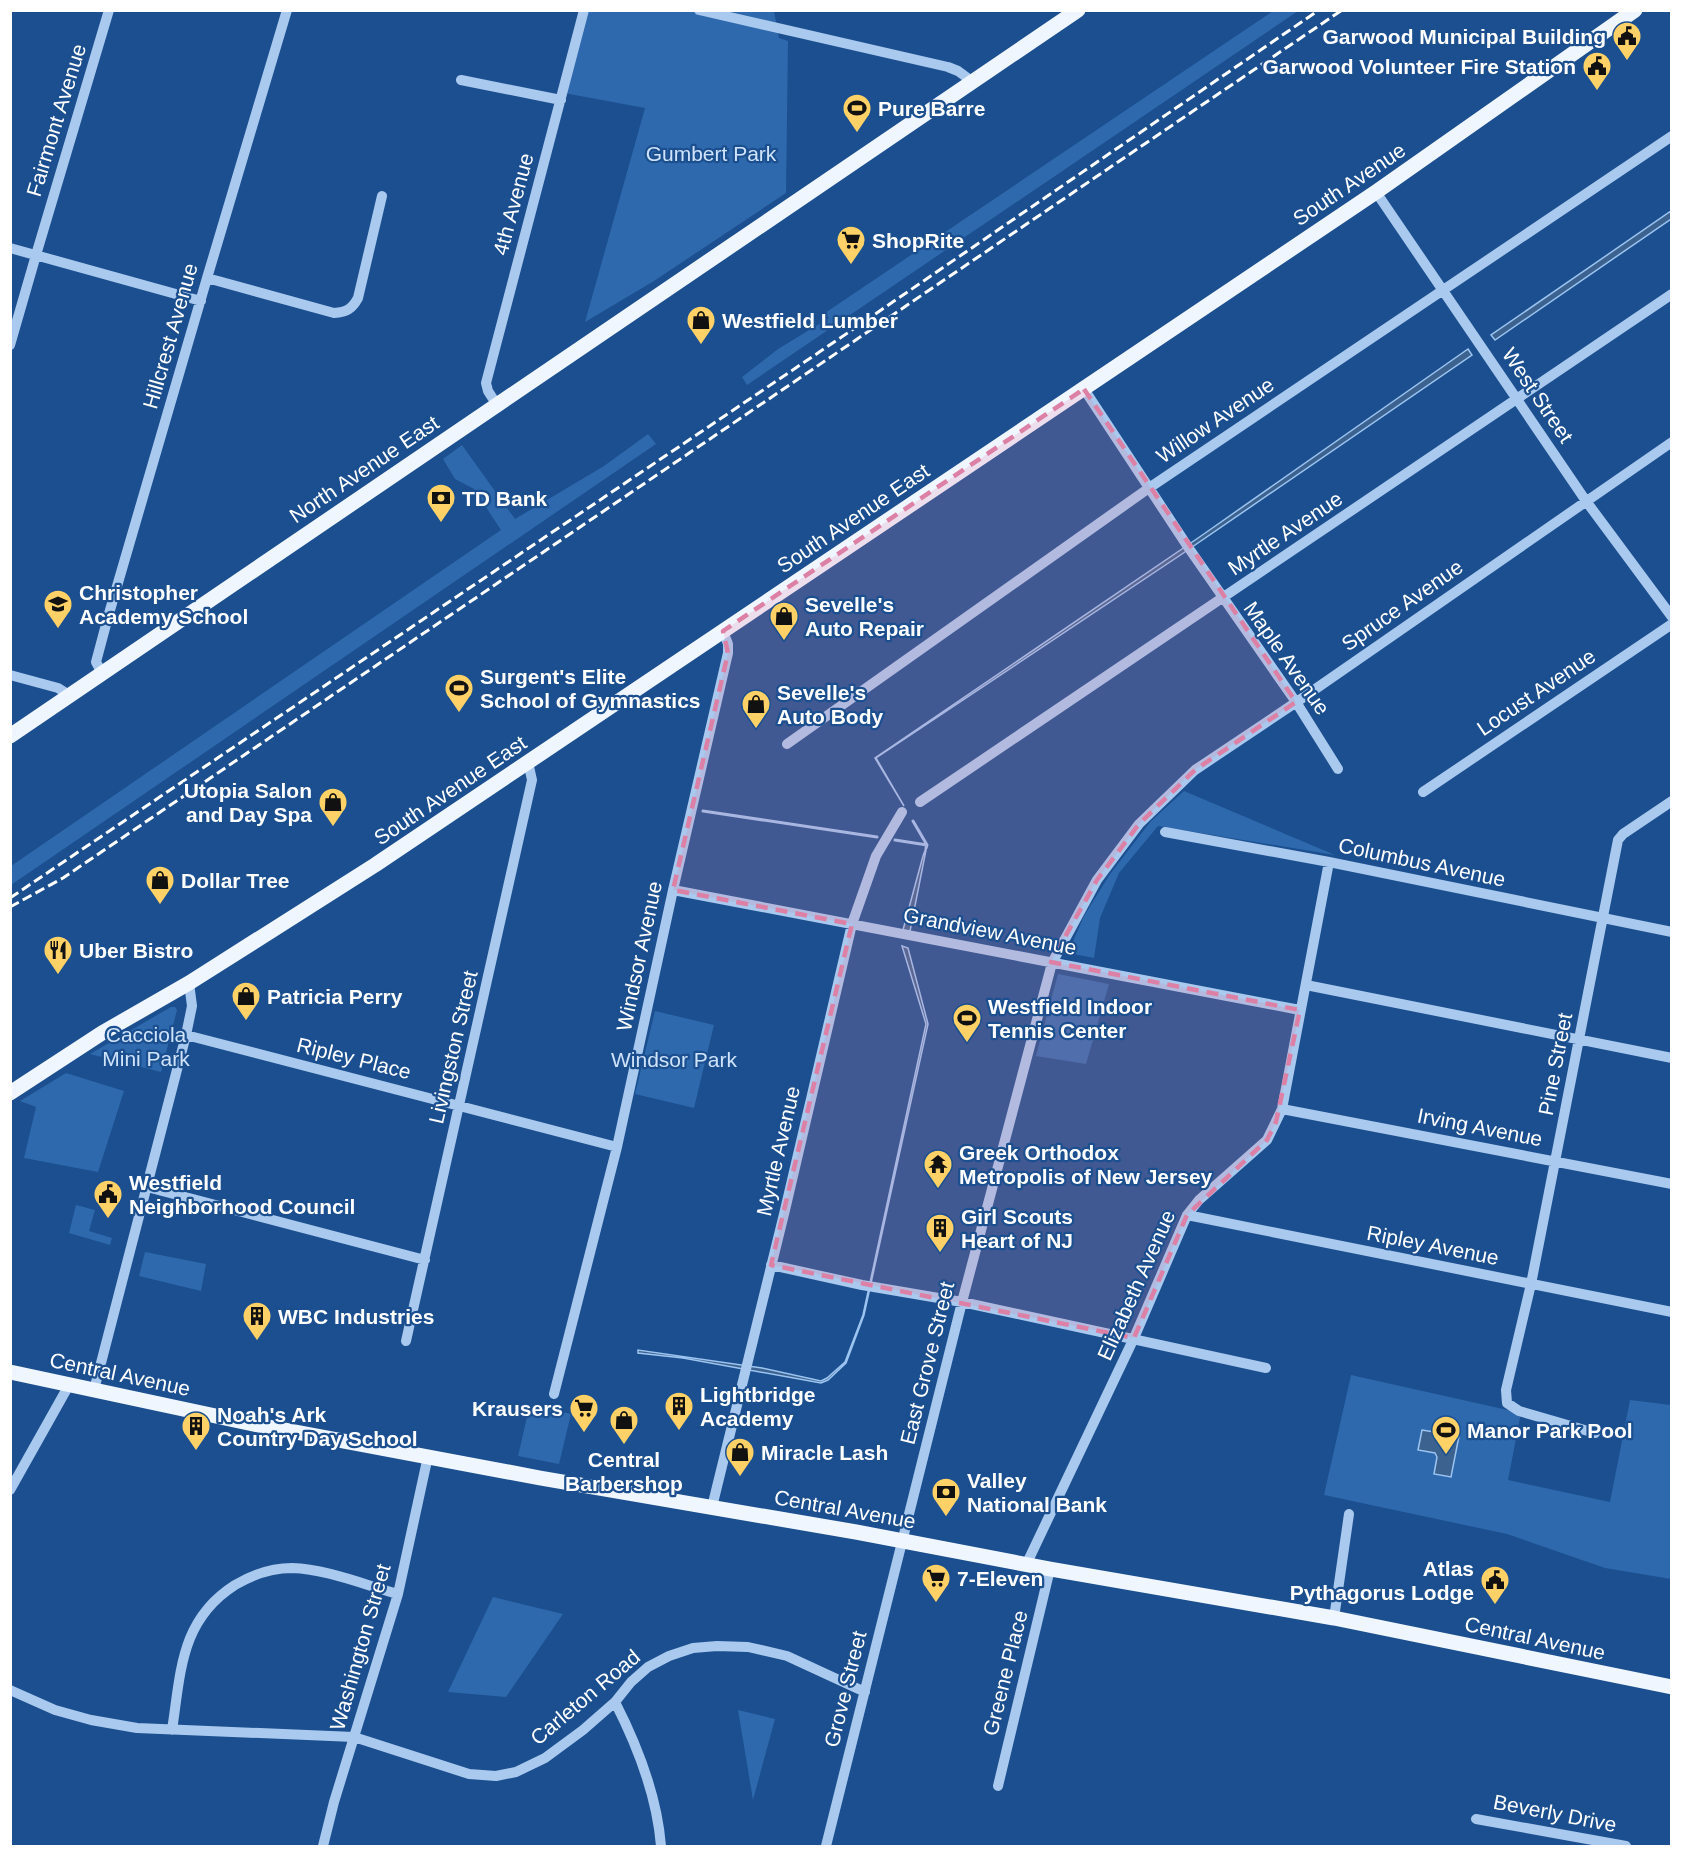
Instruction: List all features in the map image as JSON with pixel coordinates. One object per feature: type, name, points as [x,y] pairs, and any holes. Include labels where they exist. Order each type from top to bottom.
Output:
[{"type":"main road","name":"North Avenue East","points":[[10,736],[1078,10]]},
{"type":"main road","name":"South Avenue","points":[[1084,389],[1376,192],[1635,10]]},
{"type":"main road","name":"South Avenue East","points":[[10,1093],[359,876],[1084,389]]},
{"type":"main road","name":"Central Avenue","points":[[10,1372],[253,1424],[902,1540],[1026,1565],[1334,1618],[1671,1687]]},
{"type":"street","name":"Fairmont Avenue","points":[[10,345],[109,10]]},
{"type":"street","name":"Hillcrest Avenue","points":[[102,673],[96,662],[287,10]]},
{"type":"street","name":"4th Avenue","points":[[497,405],[486,383],[584,10]]},
{"type":"street","points":[[699,10],[948,67],[974,82]]},
{"type":"street","points":[[461,80],[561,100]]},
{"type":"street","name":"Willow Avenue","points":[[787,744],[1149,488],[1671,136]]},
{"type":"street","name":"West Street","points":[[1376,192],[1586,501],[1671,617]]},
{"type":"street","points":[[207,278],[334,313],[345,312],[353,307],[358,298],[382,196]]},
{"type":"street","points":[[10,248],[201,301]]},
{"type":"street","name":"Myrtle Avenue","points":[[920,802],[1671,294]]},
{"type":"street","name":"Maple Avenue","points":[[1084,389],[1223,599],[1296,702],[1338,769]]},
{"type":"street","name":"Spruce Avenue","points":[[1158,806],[1195,770],[1671,442]]},
{"type":"street","name":"Locust Avenue","points":[[1423,792],[1671,624]]},
{"type":"street","name":"Windsor Avenue","points":[[554,1394],[617,1147],[728,653],[728,644],[723,631]]},
{"type":"street","points":[[10,675],[58,688],[69,695]]},
{"type":"street","name":"Livingston Street","points":[[406,1341],[532,780],[528,762]]},
{"type":"street","name":"Pine Street","points":[[1595,1433],[1519,1411],[1507,1403],[1506,1390],[1531,1284],[1618,840],[1623,834],[1671,801]]},
{"type":"street","name":"East Grove Street","points":[[902,1540],[962,1302],[1052,963],[1097,880],[1139,824],[1158,806]]},
{"type":"street","name":"Myrtle Avenue","points":[[712,1507],[852,924],[876,856],[902,812]]},
{"type":"street","name":"Columbus Avenue","points":[[1165,832],[1329,862],[1671,932]]},
{"type":"street","name":"Elizabeth Avenue","points":[[1026,1565],[1134,1338],[1186,1215],[1199,1200],[1267,1140],[1281,1108],[1329,862]]},
{"type":"street","name":"Grandview Avenue","points":[[673,890],[1300,1010]]},
{"type":"street","points":[[94,1390],[186,1035],[192,1006],[189,983]]},
{"type":"street","points":[[1305,985],[1671,1058]]},
{"type":"street","name":"Ripley Place","points":[[186,1035],[617,1147]]},
{"type":"street","name":"Irving Avenue","points":[[1281,1108],[1671,1184]]},
{"type":"street","points":[[147,1187],[425,1260]]},
{"type":"street","name":"Ripley Avenue","points":[[1186,1215],[1671,1312]]},
{"type":"street","points":[[771,1265],[862,1285],[962,1302],[1266,1368]]},
{"type":"street","points":[[10,1490],[69,1385]]},
{"type":"street","name":"Washington Street","points":[[323,1846],[334,1802],[398,1594],[428,1456]]},
{"type":"street","points":[[1334,1618],[1349,1514]]},
{"type":"street","name":"Grove Street","points":[[826,1846],[902,1540]]},
{"type":"street","points":[[172,1730],[183,1658],[191,1634],[203,1613],[221,1594],[244,1580],[266,1571],[291,1568],[318,1571],[398,1594]]},
{"type":"street","name":"Greene Place","points":[[998,1786],[1050,1569]]},
{"type":"street","name":"Carleton Road","points":[[10,1690],[55,1710],[91,1720],[137,1728],[354,1737],[469,1774],[496,1776],[516,1772],[545,1758],[583,1730],[615,1702],[631,1682],[648,1667],[669,1656],[693,1648],[748,1647],[787,1656],[865,1692]]},
{"type":"street","points":[[615,1702],[644,1766],[654,1804],[661,1846]]},
{"type":"street","name":"Beverly Drive","points":[[1476,1819],[1626,1846]]},
{"type":"highlighted area","points":[[1084,389],[1296,702],[1195,770],[1139,824],[1097,880],[1051,962],[1300,1010],[1276,1122],[1267,1140],[1187,1215],[1134,1338],[771,1265],[852,924],[673,890],[728,653],[723,631]]},
{"type":"green space","name":"Gumbert Park","points":[[583,11],[774,11],[779,38],[788,41],[786,193],[654,281],[585,322],[645,108],[564,93]]},
{"type":"green space","points":[[1273,11],[1298,11],[747,385],[742,377],[778,349],[829,318],[825,313]]},
{"type":"green space","points":[[648,434],[656,444],[11,885],[11,866],[501,530],[474,489],[455,479],[443,459],[462,445],[515,519],[604,466]]},
{"type":"green space","points":[[1184,791],[1335,855],[1158,826],[1119,873],[1100,918],[1094,958],[1068,953],[1084,916],[1110,874],[1151,821]]},
{"type":"green space","points":[[1058,974],[1109,984],[1086,1064],[1036,1056]]},
{"type":"green space","name":"Cacciola Mini Park","points":[[171,1007],[177,1010],[161,1072],[90,1054]]},
{"type":"green space","name":"Windsor Park","points":[[655,1011],[714,1025],[694,1108],[635,1094]]},
{"type":"green space","points":[[66,1073],[124,1091],[98,1172],[24,1158],[36,1107],[20,1101]]},
{"type":"green space","points":[[76,1205],[95,1210],[89,1231],[112,1238],[110,1245],[69,1233]]},
{"type":"green space","points":[[145,1252],[206,1264],[201,1291],[139,1276]]},
{"type":"green space","points":[[1351,1375],[1521,1413],[1508,1480],[1610,1502],[1630,1400],[1671,1405],[1671,1579],[1605,1568],[1507,1534],[1324,1495]]},
{"type":"green space","points":[[530,1404],[571,1414],[559,1464],[518,1456]]},
{"type":"green space","points":[[493,1597],[563,1614],[506,1697],[448,1692]]},
{"type":"green space","points":[[738,1710],[775,1719],[753,1800]]},
{"type":"shaded area","points":[[1671,211],[1671,219],[1495,340],[1491,335]]},
{"type":"shaded area","points":[[1468,349],[1472,355],[1179,556],[876,758],[904,806],[875,758],[1201,536]]},
{"type":"shaded area","points":[[927,845],[910,931],[903,930],[923,856]]},
{"type":"shaded area","points":[[902,946],[908,948],[928,1024],[864,1315],[846,1363],[828,1380],[821,1383],[683,1358],[638,1353],[638,1350],[762,1368],[821,1381],[845,1362],[863,1315],[926,1024]]},
{"type":"shaded area","name":"Manor Park Pool","points":[[1422,1430],[1459,1436],[1451,1477],[1434,1474],[1437,1457],[1435,1453],[1418,1450]]},
{"type":"waterway","points":[[703,811],[877,837]]},
{"type":"waterway","points":[[913,821],[927,845],[926,848]]},
{"type":"waterway","points":[[895,840],[927,845]]},
{"type":"railway","points":[[10,898],[849,332],[1319,10]]},
{"type":"railway","points":[[10,907],[63,878],[1342,10]]},
{"type":"place","name":"Garwood Municipal Building","points":[[1627,62]]},
{"type":"place","name":"Garwood Volunteer Fire Station","points":[[1597,92]]},
{"type":"place","name":"Pure Barre","points":[[857,134]]},
{"type":"place","name":"ShopRite","points":[[851,266]]},
{"type":"place","name":"Westfield Lumber","points":[[701,346]]},
{"type":"place","name":"TD Bank","points":[[441,524]]},
{"type":"place","name":"Christopher Academy School","points":[[58,630]]},
{"type":"place","name":"Sevelle's Auto Repair","points":[[784,642]]},
{"type":"place","name":"Surgent's Elite School of Gymnastics","points":[[459,714]]},
{"type":"place","name":"Sevelle's Auto Body","points":[[756,730]]},
{"type":"place","name":"Utopia Salon and Day Spa","points":[[333,828]]},
{"type":"place","name":"Dollar Tree","points":[[160,906]]},
{"type":"place","name":"Uber Bistro","points":[[58,976]]},
{"type":"place","name":"Patricia Perry","points":[[246,1022]]},
{"type":"place","name":"Westfield Indoor Tennis Center","points":[[967,1044]]},
{"type":"place","name":"Greek Orthodox Metropolis of New Jersey","points":[[938,1190]]},
{"type":"place","name":"Westfield Neighborhood Council","points":[[108,1220]]},
{"type":"place","name":"Girl Scouts Heart of NJ","points":[[940,1254]]},
{"type":"place","name":"WBC Industries","points":[[257,1342]]},
{"type":"place","name":"Lightbridge Academy","points":[[679,1432]]},
{"type":"place","name":"Krausers","points":[[584,1434]]},
{"type":"place","name":"Central Barbershop","points":[[624,1446]]},
{"type":"place","name":"Noah's Ark Country Day School","points":[[196,1452]]},
{"type":"place","name":"Manor Park Pool","points":[[1446,1456]]},
{"type":"place","name":"Miracle Lash","points":[[740,1478]]},
{"type":"place","name":"Valley National Bank","points":[[946,1518]]},
{"type":"place","name":"7-Eleven","points":[[936,1604]]},
{"type":"place","name":"Atlas Pythagorus Lodge","points":[[1495,1606]]}]
